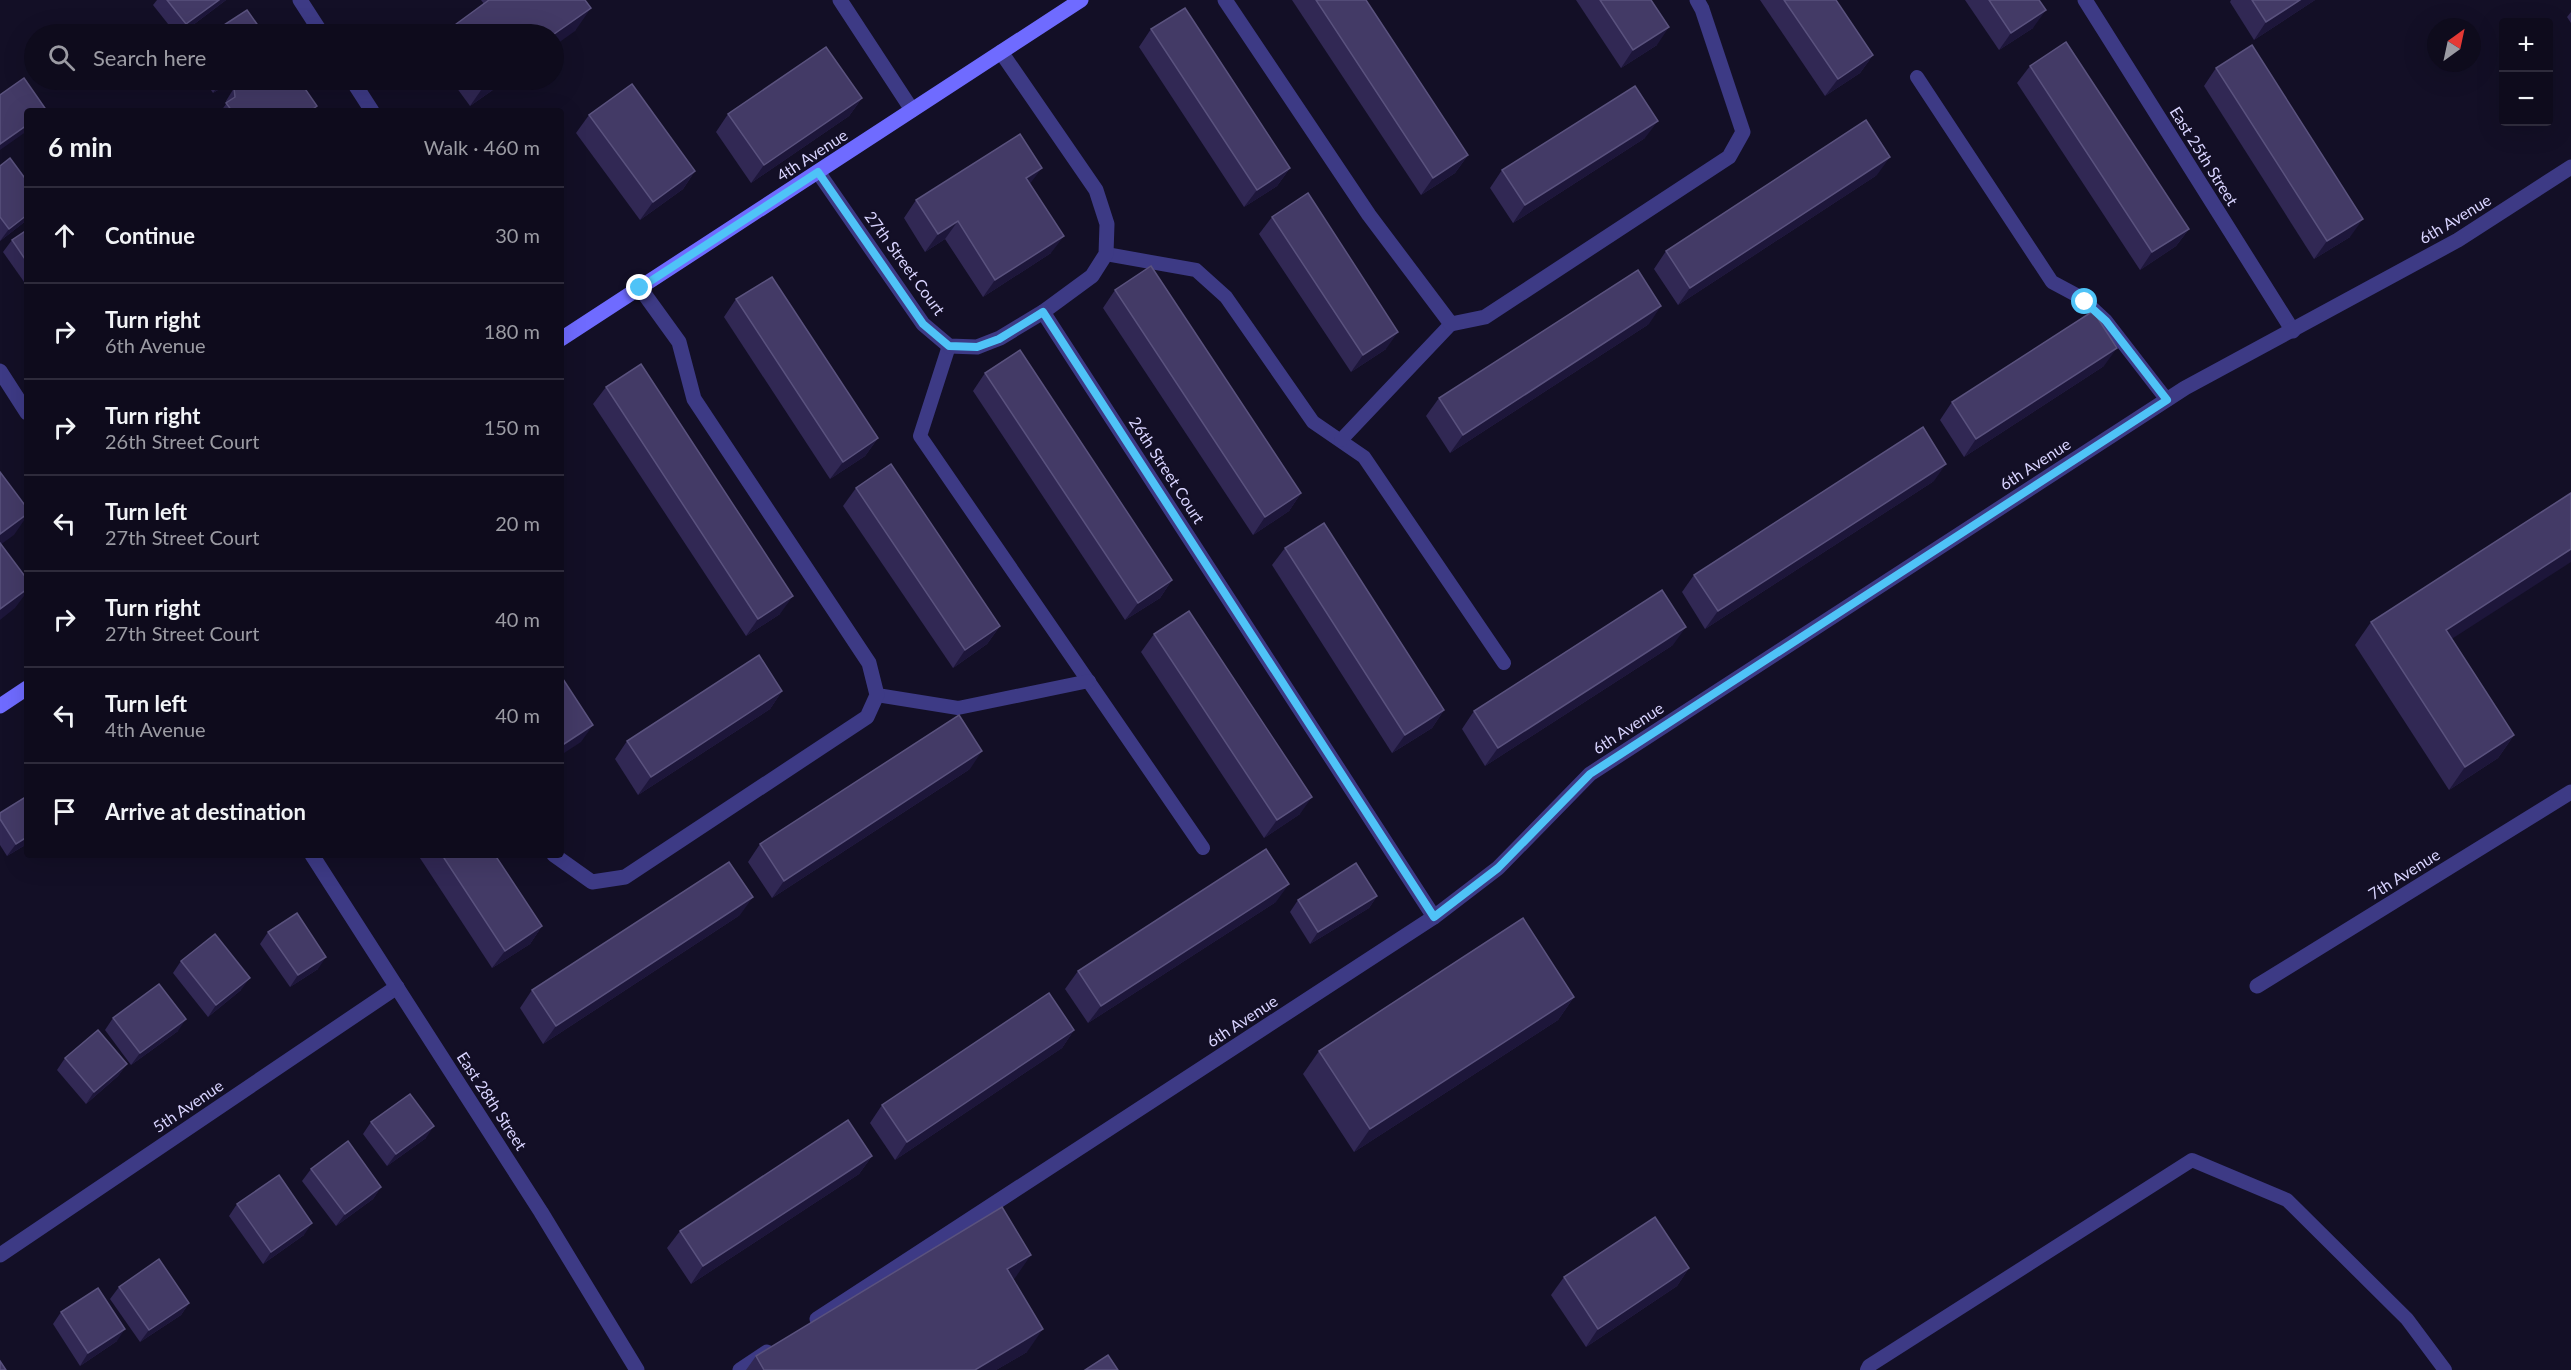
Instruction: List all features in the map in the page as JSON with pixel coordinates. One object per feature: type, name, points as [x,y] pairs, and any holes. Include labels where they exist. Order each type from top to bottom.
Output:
[{"type":"main road","name":"4th Avenue","points":[[564,337],[1082,0]]},
{"type":"main road","points":[[0,706],[24,690]]},
{"type":"street","points":[[300,0],[316,24]]},
{"type":"street","points":[[840,0],[912,111]]},
{"type":"street","points":[[1225,0],[1369,215],[1451,324],[1485,317],[1729,157],[1743,132],[1697,0]]},
{"type":"street","name":"East 25th Street","points":[[2085,0],[2293,331]]},
{"type":"street","points":[[949,346],[977,347],[999,339],[1043,312],[1092,276],[1107,254],[1107,224],[1096,190],[1001,52]]},
{"type":"street","points":[[358,90],[370,108]]},
{"type":"street","name":"6th Avenue","points":[[809,1325],[1434,917],[1498,868],[1590,774],[2167,400],[2458,240],[2571,167]]},
{"type":"street","name":"27th Street Court","points":[[818,172],[923,324],[949,346]]},
{"type":"street","points":[[558,858],[592,882],[625,877],[867,717],[877,695],[869,663],[694,399],[679,342],[640,288]]},
{"type":"street","name":"26th Street Court","points":[[1043,312],[1434,917]]},
{"type":"street","points":[[0,371],[24,408]]},
{"type":"street","name":"7th Avenue","points":[[2257,986],[2571,792]]},
{"type":"street","name":"East 28th Street","points":[[314,858],[541,1212],[638,1370]]},
{"type":"street","name":"5th Avenue","points":[[0,1255],[397,987]]},
{"type":"street","points":[[740,1370],[779,1344]]},
{"type":"lane","points":[[1917,77],[2052,282],[2080,297],[2106,321],[2167,400]]},
{"type":"lane","points":[[1107,254],[1196,270],[1226,297],[1313,422],[1364,457],[1504,663]]},
{"type":"lane","points":[[1341,440],[1451,324]]},
{"type":"lane","points":[[949,346],[920,436],[1203,848]]},
{"type":"lane","points":[[877,695],[958,708],[1089,681]]},
{"type":"lane","points":[[1867,1370],[1869,1366],[2192,1160],[2287,1200],[2407,1319],[2445,1370]]},
{"type":"building","points":[[167,0],[219,0],[186,24]]},
{"type":"building","points":[[489,0],[585,0],[591,8],[564,27],[564,24],[456,24]]},
{"type":"building","points":[[1316,0],[1366,0],[1468,155],[1433,178]]},
{"type":"building","points":[[1600,0],[1651,0],[1669,27],[1633,50]]},
{"type":"building","points":[[1784,0],[1836,0],[1873,55],[1838,79]]},
{"type":"building","points":[[1989,0],[2039,0],[2046,10],[2011,33]]},
{"type":"building","points":[[2252,0],[2300,0],[2266,22]]},
{"type":"building","points":[[1185,8],[1290,168],[1257,190],[1151,29]]},
{"type":"building","points":[[247,10],[257,24],[225,24]]},
{"type":"building","points":[[2066,42],[2189,229],[2152,252],[2030,66]]},
{"type":"building","points":[[2252,45],[2363,219],[2327,241],[2216,68]]},
{"type":"building","points":[[826,47],[862,98],[764,165],[728,114]]},
{"type":"building","points":[[24,78],[24,90],[32,90],[45,108],[24,108],[24,127],[0,144],[0,95]]},
{"type":"building","points":[[632,84],[695,171],[653,202],[589,115]]},
{"type":"building","points":[[1635,86],[1658,121],[1525,205],[1502,170]]},
{"type":"building","points":[[234,90],[306,90],[317,106],[314,108],[230,108],[226,103],[235,97]]},
{"type":"building","points":[[1866,120],[1890,157],[1690,288],[1666,251]]},
{"type":"building","points":[[1020,134],[1042,168],[1026,178],[1064,236],[995,280],[958,221],[938,234],[916,200]]},
{"type":"building","points":[[10,158],[24,177],[24,217],[9,229],[0,217],[0,166]]},
{"type":"building","points":[[1308,193],[1398,332],[1363,355],[1272,217]]},
{"type":"building","points":[[24,232],[24,258],[12,240]]},
{"type":"building","points":[[1151,266],[1301,493],[1265,517],[1115,290]]},
{"type":"building","points":[[1638,270],[1661,306],[1463,435],[1439,398]]},
{"type":"building","points":[[772,277],[878,438],[843,462],[736,299]]},
{"type":"building","points":[[2093,311],[2117,348],[1976,439],[1952,402]]},
{"type":"building","points":[[1020,350],[1172,580],[1138,603],[985,373]]},
{"type":"building","points":[[641,364],[793,596],[758,619],[606,387]]},
{"type":"building","points":[[1923,427],[1946,464],[1718,611],[1694,575]]},
{"type":"building","points":[[891,464],[1000,626],[965,650],[856,488]]},
{"type":"building","points":[[0,472],[24,504],[24,516],[0,534]]},
{"type":"building","points":[[2571,493],[2571,549],[2446,630],[2514,735],[2465,767],[2371,622]]},
{"type":"building","points":[[1324,523],[1444,710],[1405,735],[1285,548]]},
{"type":"building","points":[[0,543],[24,575],[24,591],[0,609]]},
{"type":"building","points":[[1662,590],[1686,627],[1498,748],[1474,711]]},
{"type":"building","points":[[1189,611],[1312,797],[1277,820],[1154,634]]},
{"type":"building","points":[[759,655],[782,691],[651,777],[627,741]]},
{"type":"building","points":[[564,681],[593,725],[564,744]]},
{"type":"building","points":[[959,715],[982,751],[784,881],[760,844]]},
{"type":"building","points":[[24,798],[24,839],[16,844],[0,819],[0,813]]},
{"type":"building","points":[[1266,849],[1289,884],[1101,1006],[1078,971]]},
{"type":"building","points":[[444,858],[497,858],[542,926],[505,951]]},
{"type":"building","points":[[729,862],[753,897],[556,1026],[532,990]]},
{"type":"building","points":[[1356,863],[1377,896],[1318,932],[1298,900]]},
{"type":"building","points":[[297,913],[326,957],[298,975],[268,932]]},
{"type":"building","points":[[1523,918],[1574,997],[1370,1129],[1319,1051]]},
{"type":"building","points":[[215,934],[250,978],[216,1005],[181,961]]},
{"type":"building","points":[[159,984],[186,1019],[140,1053],[113,1018]]},
{"type":"building","points":[[1049,993],[1074,1030],[907,1142],[882,1105]]},
{"type":"building","points":[[98,1030],[127,1064],[94,1092],[65,1058]]},
{"type":"building","points":[[410,1094],[434,1126],[396,1154],[371,1122]]},
{"type":"building","points":[[848,1120],[872,1156],[703,1266],[680,1231]]},
{"type":"building","points":[[348,1141],[381,1187],[345,1214],[311,1169]]},
{"type":"building","points":[[279,1175],[312,1223],[271,1252],[237,1204]]},
{"type":"building","points":[[1002,1207],[1031,1255],[1007,1269],[1043,1329],[975,1370],[764,1370],[756,1356]]},
{"type":"building","points":[[1655,1217],[1689,1268],[1598,1329],[1564,1277]]},
{"type":"building","points":[[159,1259],[189,1303],[149,1330],[119,1287]]},
{"type":"building","points":[[98,1288],[125,1329],[88,1353],[61,1312]]},
{"type":"building","points":[[1108,1355],[1118,1370],[1085,1370]]},
{"type":"building","points":[[0,1361],[6,1370],[0,1370]]},
{"type":"route","points":[[640,288],[818,172],[923,324],[949,346],[977,347],[999,339],[1043,312],[1434,917],[1498,868],[1590,774],[2167,400],[2106,321],[2085,302]]}]
